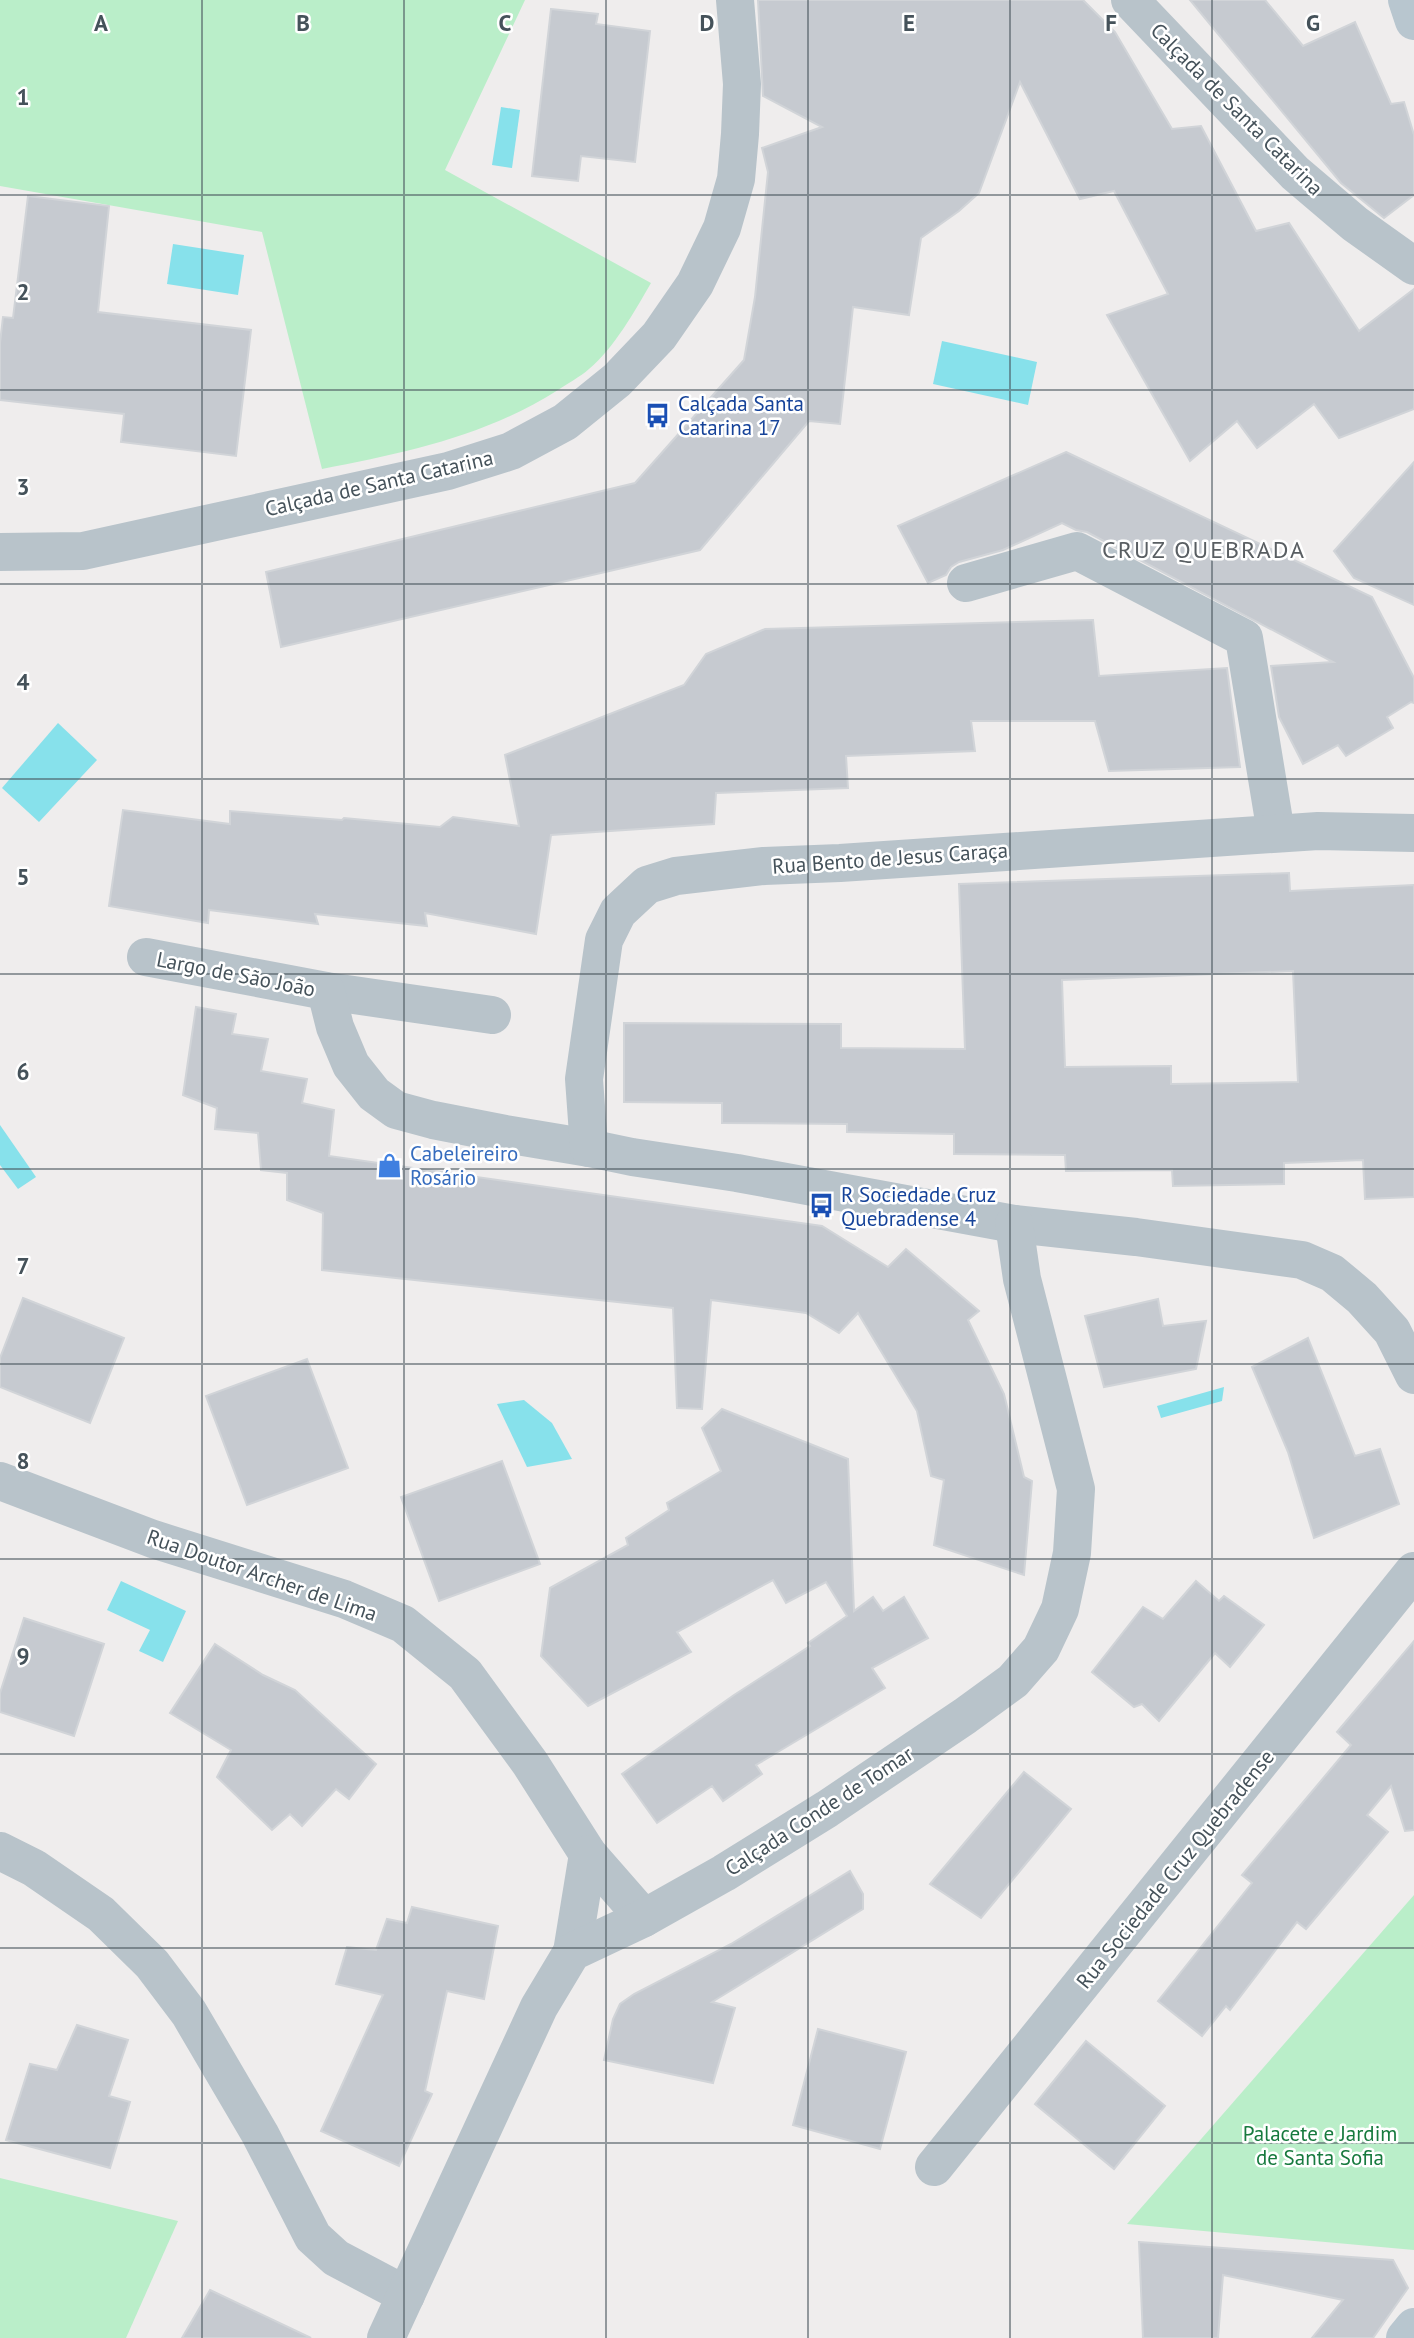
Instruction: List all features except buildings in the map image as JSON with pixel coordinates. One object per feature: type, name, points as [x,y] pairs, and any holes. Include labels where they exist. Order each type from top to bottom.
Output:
[{"type":"street","name":"Calçada de Santa Catarina","points":[[0,552],[83,551],[447,471],[511,451],[565,422],[617,380],[659,336],[695,284],[722,228],[736,179],[740,134],[742,84],[734,0]]},
{"type":"street","name":"Calçada de Santa Catarina","points":[[1130,0],[1294,173],[1355,224],[1414,266]]},
{"type":"street","points":[[1407,0],[1414,21]]},
{"type":"street","points":[[965,583],[1077,551],[1244,638],[1276,833]]},
{"type":"street","name":"Rua Bento de Jesus Caraça","points":[[589,1148],[584,1079],[604,940],[618,912],[647,886],[676,876],[764,866],[1276,833],[1414,833]]},
{"type":"street","name":"Largo de São João","points":[[146,957],[326,991],[492,1015]]},
{"type":"street","name":"Largo de São João","points":[[326,991],[335,1027],[351,1065],[374,1094],[396,1110],[505,1135],[589,1148]]},
{"type":"street","points":[[589,1148],[1014,1224],[1302,1259],[1332,1273],[1362,1298],[1392,1331],[1414,1375]]},
{"type":"street","name":"Calçada Conde de Tomar","points":[[572,1952],[644,1918],[724,1873],[827,1809],[1013,1681],[1041,1649],[1060,1609],[1073,1553],[1076,1489],[1022,1279],[1014,1224]]},
{"type":"street","name":"Rua Doutor Archer de Lima","points":[[0,1481],[153,1539],[344,1599],[403,1624],[465,1674],[530,1763],[588,1854],[644,1918]]},
{"type":"street","name":"Rua Sociedade Cruz Quebradense","points":[[934,2166],[1414,1571]]},
{"type":"street","points":[[0,1851],[34,1868],[101,1914],[152,1964],[189,2013],[260,2134],[313,2237],[336,2258],[405,2295]]},
{"type":"street","points":[[386,2338],[539,2007],[572,1952],[588,1854]]},
{"type":"street","points":[[1405,2338],[1414,2327]]},
{"type":"green space","points":[[0,0],[525,0],[445,170],[651,283],[607,351],[578,377],[531,406],[502,420],[444,441],[322,469],[262,232],[0,186]]},
{"type":"green space","name":"Palacete e Jardim de Santa Sofia","points":[[1414,1895],[1414,2250],[1127,2224]]},
{"type":"green space","points":[[0,2178],[178,2221],[126,2338],[0,2338]]},
{"type":"water","points":[[501,107],[520,110],[512,168],[492,165]]},
{"type":"water","points":[[173,244],[244,255],[238,295],[167,284]]},
{"type":"water","points":[[942,341],[1037,362],[1028,405],[933,384]]},
{"type":"water","points":[[58,723],[97,760],[39,822],[2,788]]},
{"type":"water","points":[[0,1125],[36,1177],[18,1189],[0,1165]]},
{"type":"water","points":[[1224,1387],[1222,1401],[1161,1418],[1157,1406]]},
{"type":"water","points":[[524,1400],[552,1423],[572,1459],[527,1467],[497,1404]]},
{"type":"water","points":[[121,1581],[186,1611],[163,1662],[139,1651],[150,1630],[107,1610]]},
{"type":"place","name":"Calçada Santa Catarina 17","points":[[658,415]]},
{"type":"place","name":"Cabeleireiro Rosário","points":[[390,1165]]},
{"type":"place","name":"R Sociedade Cruz Quebradense 4","points":[[821,1206]]},
{"type":"district","name":"CRUZ QUEBRADA","points":[[1204,549]]}]
